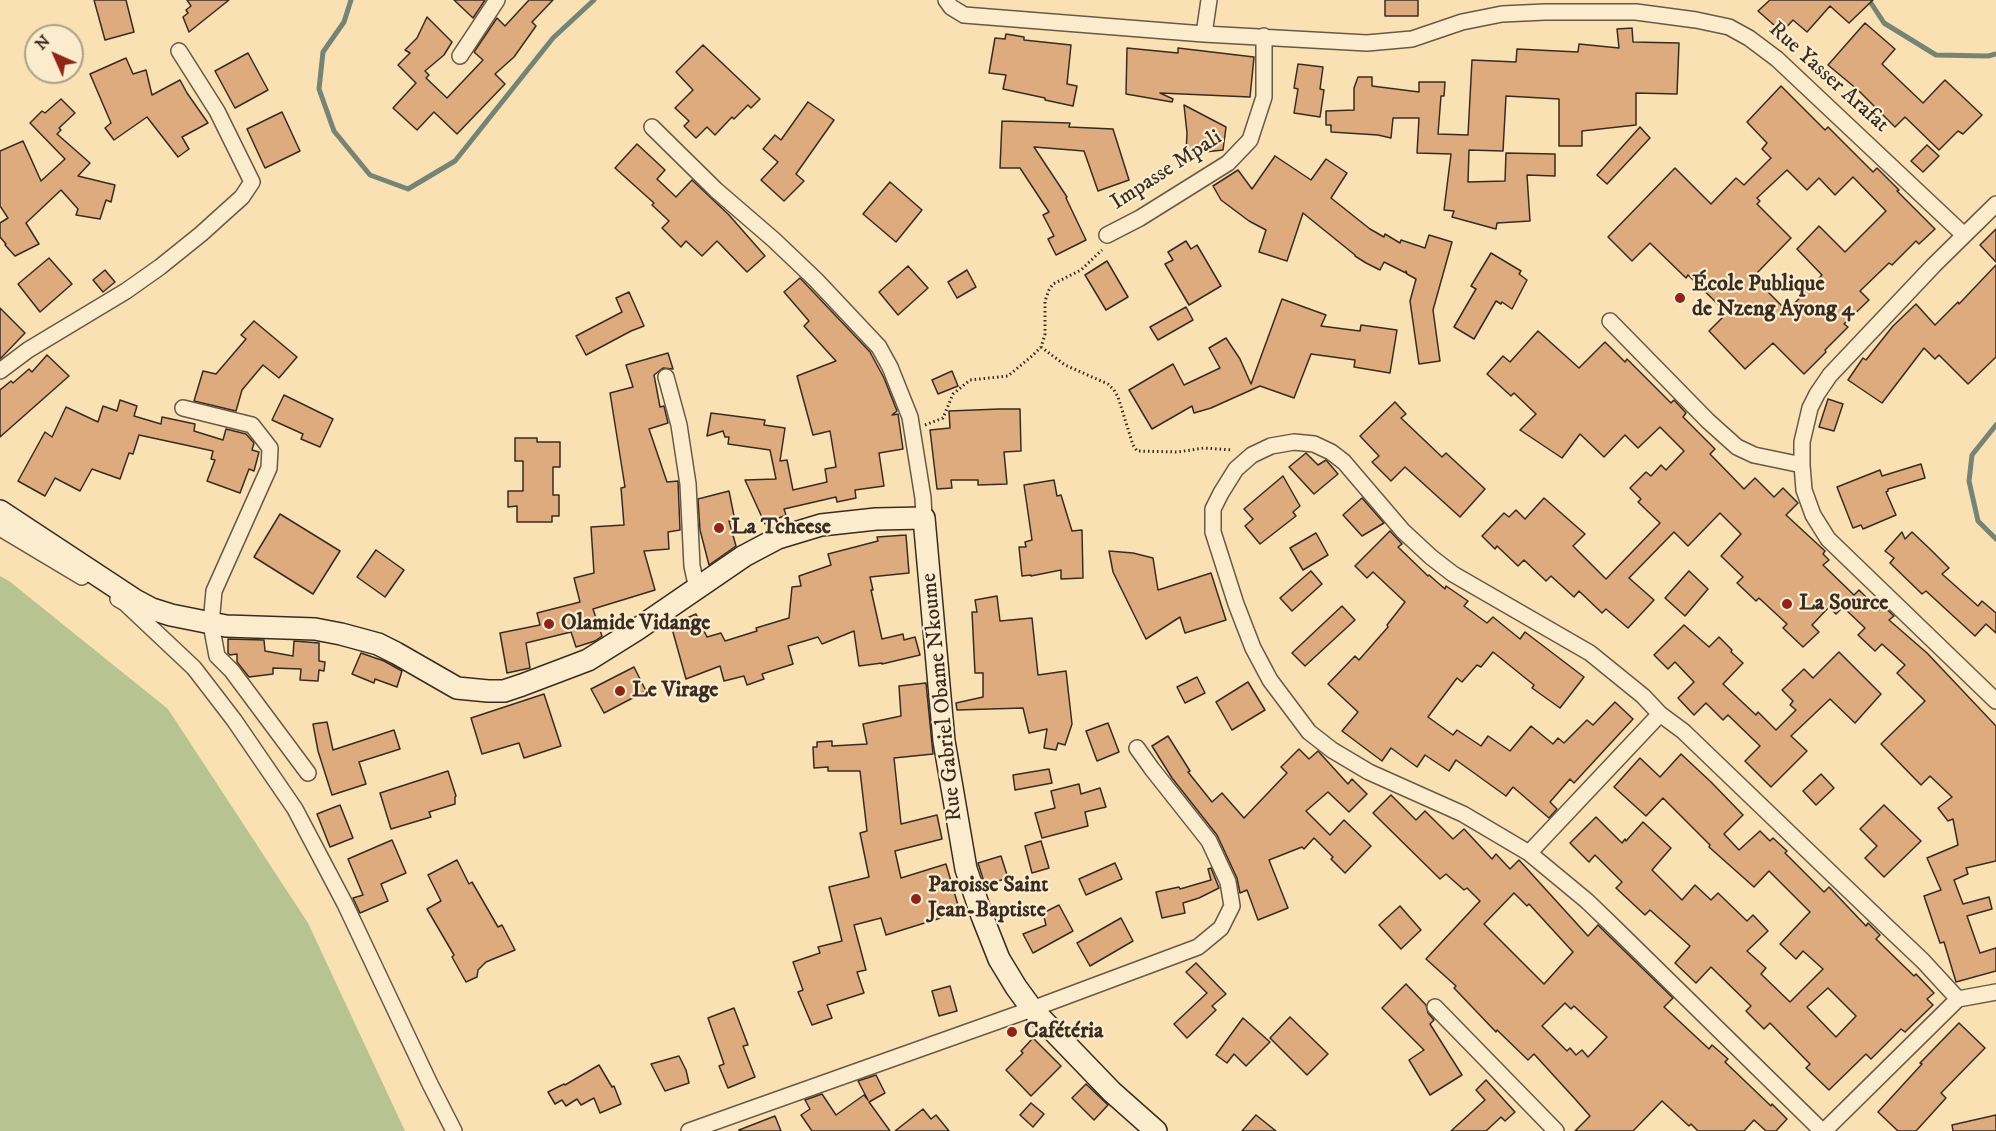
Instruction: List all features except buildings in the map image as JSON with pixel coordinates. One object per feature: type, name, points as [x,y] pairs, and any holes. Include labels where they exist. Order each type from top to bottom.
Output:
[{"type":"street","points":[[460,56],[497,0]]},
{"type":"street","name":"Rue Yasser Arafat","points":[[946,0],[951,7],[964,15],[1204,34],[1367,43],[1412,39],[1462,22],[1502,14],[1545,12],[1636,12],[1729,27],[1778,59],[1964,235]]},
{"type":"street","points":[[1204,34],[1209,0]]},
{"type":"street","name":"Impasse Mpali","points":[[1106,242],[1228,163],[1250,140],[1264,97],[1264,36]]},
{"type":"street","points":[[0,371],[28,350],[126,291],[160,267],[242,197],[252,182],[218,111],[179,51]]},
{"type":"street","points":[[0,511],[152,609],[212,624],[315,629],[341,634],[378,644],[396,652],[457,688],[504,691],[588,660],[744,556],[778,538],[821,525],[876,519],[924,518],[912,427],[898,385],[879,347],[816,280],[716,190],[652,128]]},
{"type":"street","points":[[1996,204],[1830,375],[1810,408],[1802,442],[1804,490],[1814,515],[1828,539],[1996,702]]},
{"type":"street","points":[[1610,321],[1708,421],[1737,447],[1754,455],[1802,465]]},
{"type":"street","points":[[666,377],[680,424],[688,484],[691,557],[697,589]]},
{"type":"street","points":[[183,408],[252,425],[270,448],[269,468],[214,591],[212,624],[217,656],[232,671],[308,773]]},
{"type":"street","points":[[1958,999],[1923,961],[1683,732],[1660,714],[1644,696],[1590,653],[1453,574],[1438,563],[1403,531],[1359,477],[1331,452],[1314,444],[1294,442],[1271,446],[1252,455],[1236,469],[1213,509],[1213,532],[1253,648],[1275,688],[1309,732],[1332,750],[1369,772],[1463,814],[1529,853],[1608,920],[1823,1131],[1958,999],[1996,992]]},
{"type":"street","name":"Rue Gabriel Obame Nkoume","points":[[924,518],[944,741],[966,869],[999,959],[1032,1010],[1113,1092],[1156,1131]]},
{"type":"street","points":[[0,528],[125,603],[194,668],[234,720],[295,809],[345,904],[454,1131]]},
{"type":"street","points":[[1529,853],[1660,714]]},
{"type":"street","points":[[689,1131],[1032,1010],[1198,947],[1221,928],[1232,906],[1228,882],[1209,841],[1137,748]]},
{"type":"street","points":[[1435,1006],[1556,1131]]},
{"type":"path","points":[[912,427],[943,418],[953,394],[970,380],[1008,376],[1032,356],[1041,347],[1045,334],[1045,301],[1049,290],[1059,281],[1081,270],[1106,242]]},
{"type":"path","points":[[1041,347],[1065,365],[1102,381],[1114,390],[1137,451],[1167,452],[1204,448],[1252,455]]},
{"type":"green space","points":[[0,576],[168,709],[308,923],[405,1131],[0,1131]]},
{"type":"waterway","points":[[351,0],[344,22],[323,52],[319,89],[334,131],[370,175],[408,189],[455,161],[553,38],[594,0]]},
{"type":"waterway","points":[[1869,0],[1884,23],[1936,55],[1988,56],[1996,54]]},
{"type":"waterway","points":[[1996,425],[1972,455],[1969,481],[1978,521],[1996,539]]},
{"type":"place","name":"École Publique de Nzeng Ayong 4","points":[[1680,298]]},
{"type":"place","name":"La Tcheese","points":[[719,528]]},
{"type":"place","name":"La Source","points":[[1787,604]]},
{"type":"place","name":"Olamide Vidange","points":[[549,624]]},
{"type":"place","name":"Le Virage","points":[[620,691]]},
{"type":"place","name":"Paroisse Saint Jean-Baptiste","points":[[916,899]]},
{"type":"place","name":"Cafétéria","points":[[1012,1032]]}]
